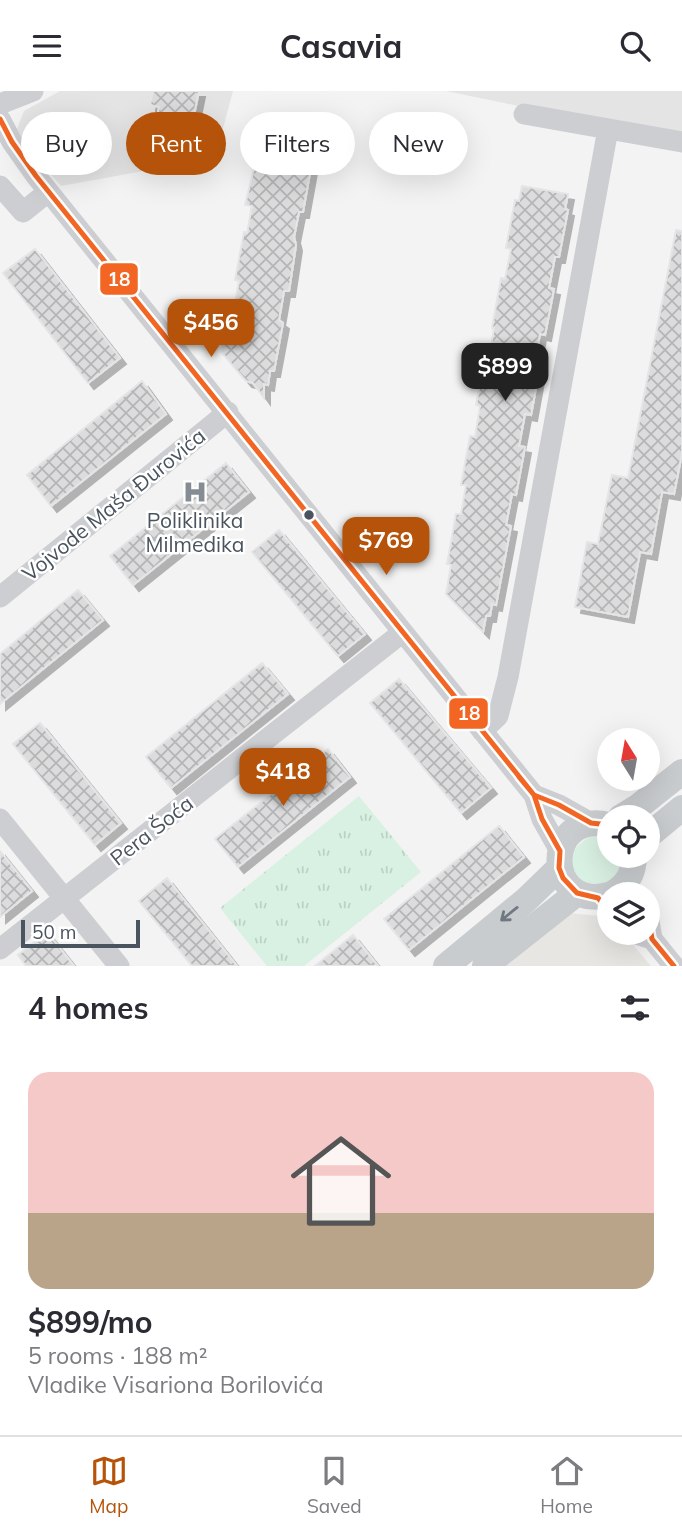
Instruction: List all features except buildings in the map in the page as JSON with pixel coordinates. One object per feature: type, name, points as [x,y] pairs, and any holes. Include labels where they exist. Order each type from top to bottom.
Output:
[{"type":"main road","points":[[640,805],[682,772]]},
{"type":"main road","points":[[660,826],[682,808]]},
{"type":"main road","points":[[446,966],[526,900],[559,860],[571,832],[580,826],[597,825]]},
{"type":"main road","points":[[559,860],[569,886],[597,889]]},
{"type":"main road","points":[[485,966],[597,900]]},
{"type":"street","points":[[0,104],[33,91]]},
{"type":"street","points":[[524,114],[682,142]]},
{"type":"street","points":[[0,119],[21,157],[48,192],[534,795],[559,860]]},
{"type":"street","points":[[482,731],[498,716],[508,677],[608,129]]},
{"type":"street","points":[[0,186],[23,212],[48,192]]},
{"type":"street","name":"Vojvode Maša Đurovića","points":[[0,597],[228,412]]},
{"type":"street","name":"Pera Šoća","points":[[0,949],[403,632]]},
{"type":"street","points":[[534,795],[597,821]]},
{"type":"street","points":[[0,819],[119,966]]},
{"type":"street","points":[[652,945],[674,966]]},
{"type":"shaded area","points":[[60,91],[233,91],[226,117],[226,112],[126,112],[126,174],[61,186],[51,175],[112,175],[112,112],[24,111]]},
{"type":"shaded area","points":[[446,91],[682,91],[682,139],[616,126]]},
{"type":"shaded area","points":[[21,119],[21,141],[15,134]]},
{"type":"shaded area","points":[[569,913],[597,916],[597,945],[633,945],[651,966],[506,966]]},
{"type":"green space","points":[[359,796],[421,872],[304,966],[267,966],[220,908]]},
{"type":"green space","points":[[591,836],[597,837],[597,868],[620,868],[619,872],[608,882],[583,883],[577,876],[572,857],[583,841]]},
{"type":"transit line","name":"18","points":[[0,119],[12,142],[36,176],[534,795],[542,819],[560,851],[559,868],[563,878],[577,893],[597,898]]},
{"type":"transit line","name":"18","points":[[519,777],[534,795],[597,824]]},
{"type":"transit line","name":"18","points":[[657,945],[674,966]]},
{"type":"place","name":"Poliklinika Milmedika","points":[[195,492]]}]
